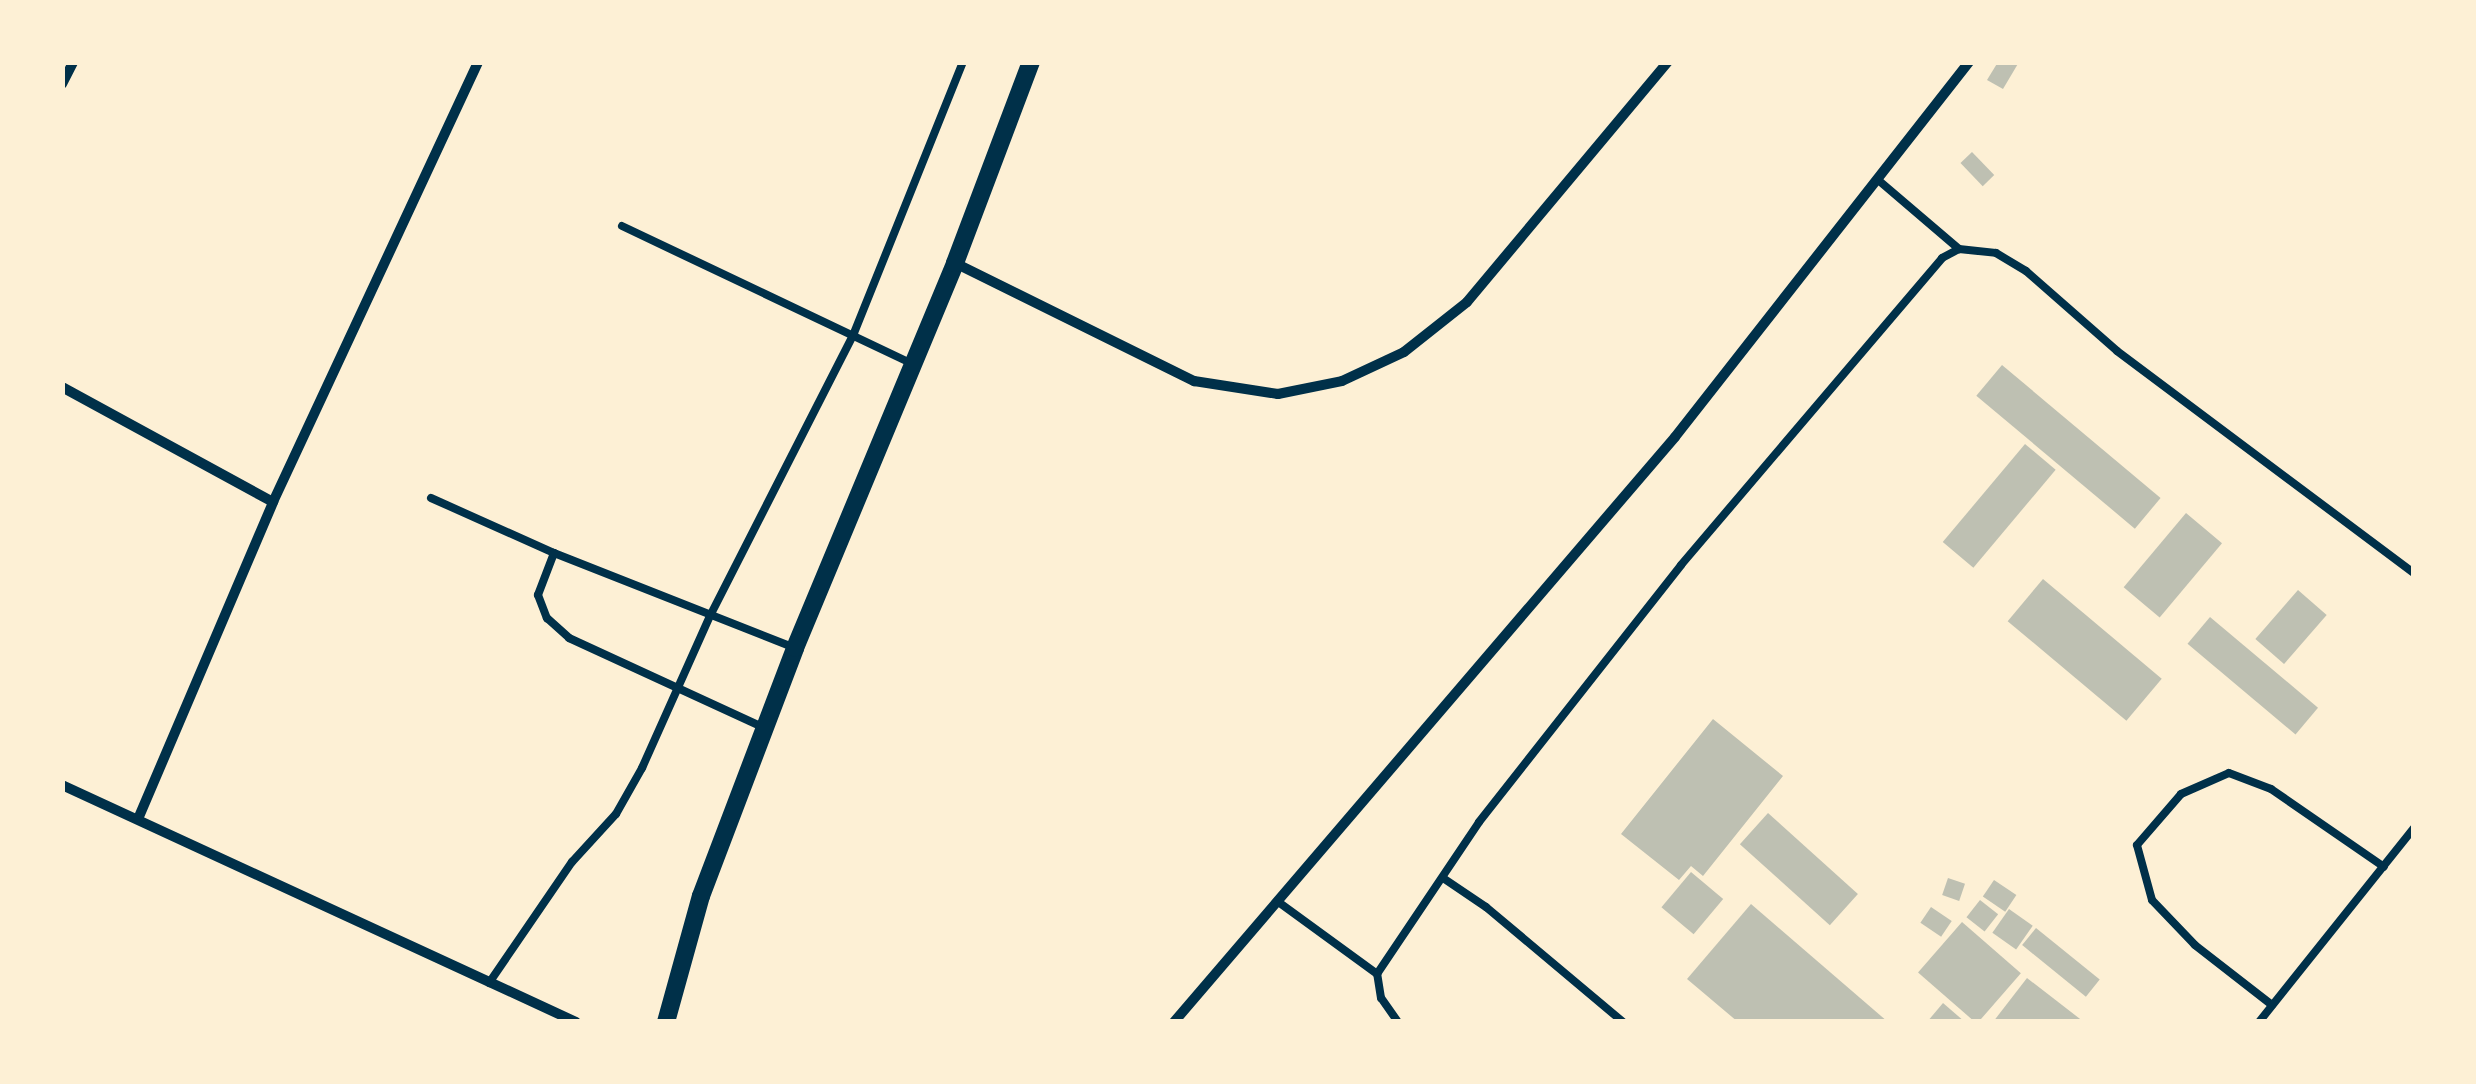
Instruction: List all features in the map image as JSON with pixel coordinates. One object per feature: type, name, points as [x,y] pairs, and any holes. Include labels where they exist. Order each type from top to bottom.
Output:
[{"type":"street","points":[[62,84],[73,62]]},
{"type":"street","points":[[138,819],[273,502],[478,62]]},
{"type":"street","points":[[666,1022],[701,896],[795,648],[955,263],[1031,62]]},
{"type":"street","points":[[955,263],[1194,380],[1278,394],[1342,381],[1404,352],[1467,302],[1668,62]]},
{"type":"street","points":[[1174,1022],[1675,438],[1969,62]]},
{"type":"street","points":[[62,387],[273,502]]},
{"type":"street","points":[[62,785],[576,1022]]},
{"type":"lane","points":[[489,983],[572,862],[616,814],[711,614],[854,332],[962,62]]},
{"type":"lane","points":[[1878,180],[1959,248],[1996,253],[2026,271],[2117,351],[2414,573]]},
{"type":"lane","points":[[622,226],[854,332],[911,363]]},
{"type":"lane","points":[[1398,1022],[1381,998],[1377,974],[1479,822],[1681,565],[1942,258],[1959,248]]},
{"type":"lane","points":[[432,498],[554,554],[795,648]]},
{"type":"lane","points":[[554,554],[538,595],[548,618],[569,638],[765,728]]},
{"type":"lane","points":[[2272,1004],[2195,946],[2152,900],[2137,845],[2181,794],[2229,774],[2271,788],[2384,867]]},
{"type":"lane","points":[[2258,1022],[2414,828]]},
{"type":"lane","points":[[1443,878],[1486,907],[1623,1022]]},
{"type":"lane","points":[[1277,901],[1377,974]]},
{"type":"building","points":[[1998,62],[2019,62],[2003,89],[1987,80]]},
{"type":"building","points":[[1972,152],[1994,175],[1983,186],[1960,163]]},
{"type":"building","points":[[2002,365],[2161,498],[2135,529],[1976,396]]},
{"type":"building","points":[[2025,444],[2056,470],[1973,568],[1943,542]]},
{"type":"building","points":[[2186,513],[2222,543],[2160,618],[2124,587]]},
{"type":"building","points":[[2043,579],[2162,679],[2126,721],[2008,621]]},
{"type":"building","points":[[2298,590],[2327,615],[2284,664],[2255,639]]},
{"type":"building","points":[[2210,617],[2318,708],[2296,734],[2188,644]]},
{"type":"building","points":[[1713,719],[1783,776],[1703,876],[1691,866],[1679,880],[1621,834]]},
{"type":"building","points":[[1768,813],[1858,894],[1830,925],[1740,844]]},
{"type":"building","points":[[1691,872],[1723,899],[1694,934],[1661,907]]},
{"type":"building","points":[[1948,878],[1965,884],[1959,901],[1942,895]]},
{"type":"building","points":[[1994,880],[2016,895],[2005,912],[1983,897]]},
{"type":"building","points":[[1980,900],[1998,914],[1985,931],[1966,917]]},
{"type":"building","points":[[1751,904],[1888,1022],[1738,1022],[1687,979]]},
{"type":"building","points":[[1931,907],[1952,921],[1941,937],[1920,923]]},
{"type":"building","points":[[2009,909],[2033,926],[2016,949],[1992,933]]},
{"type":"building","points":[[1962,922],[2021,973],[1975,1022],[1918,973]]},
{"type":"building","points":[[2036,928],[2100,980],[2086,997],[2022,945]]},
{"type":"building","points":[[2027,978],[2084,1022],[1993,1022]]},
{"type":"building","points":[[1943,1003],[1965,1022],[1927,1022]]}]
